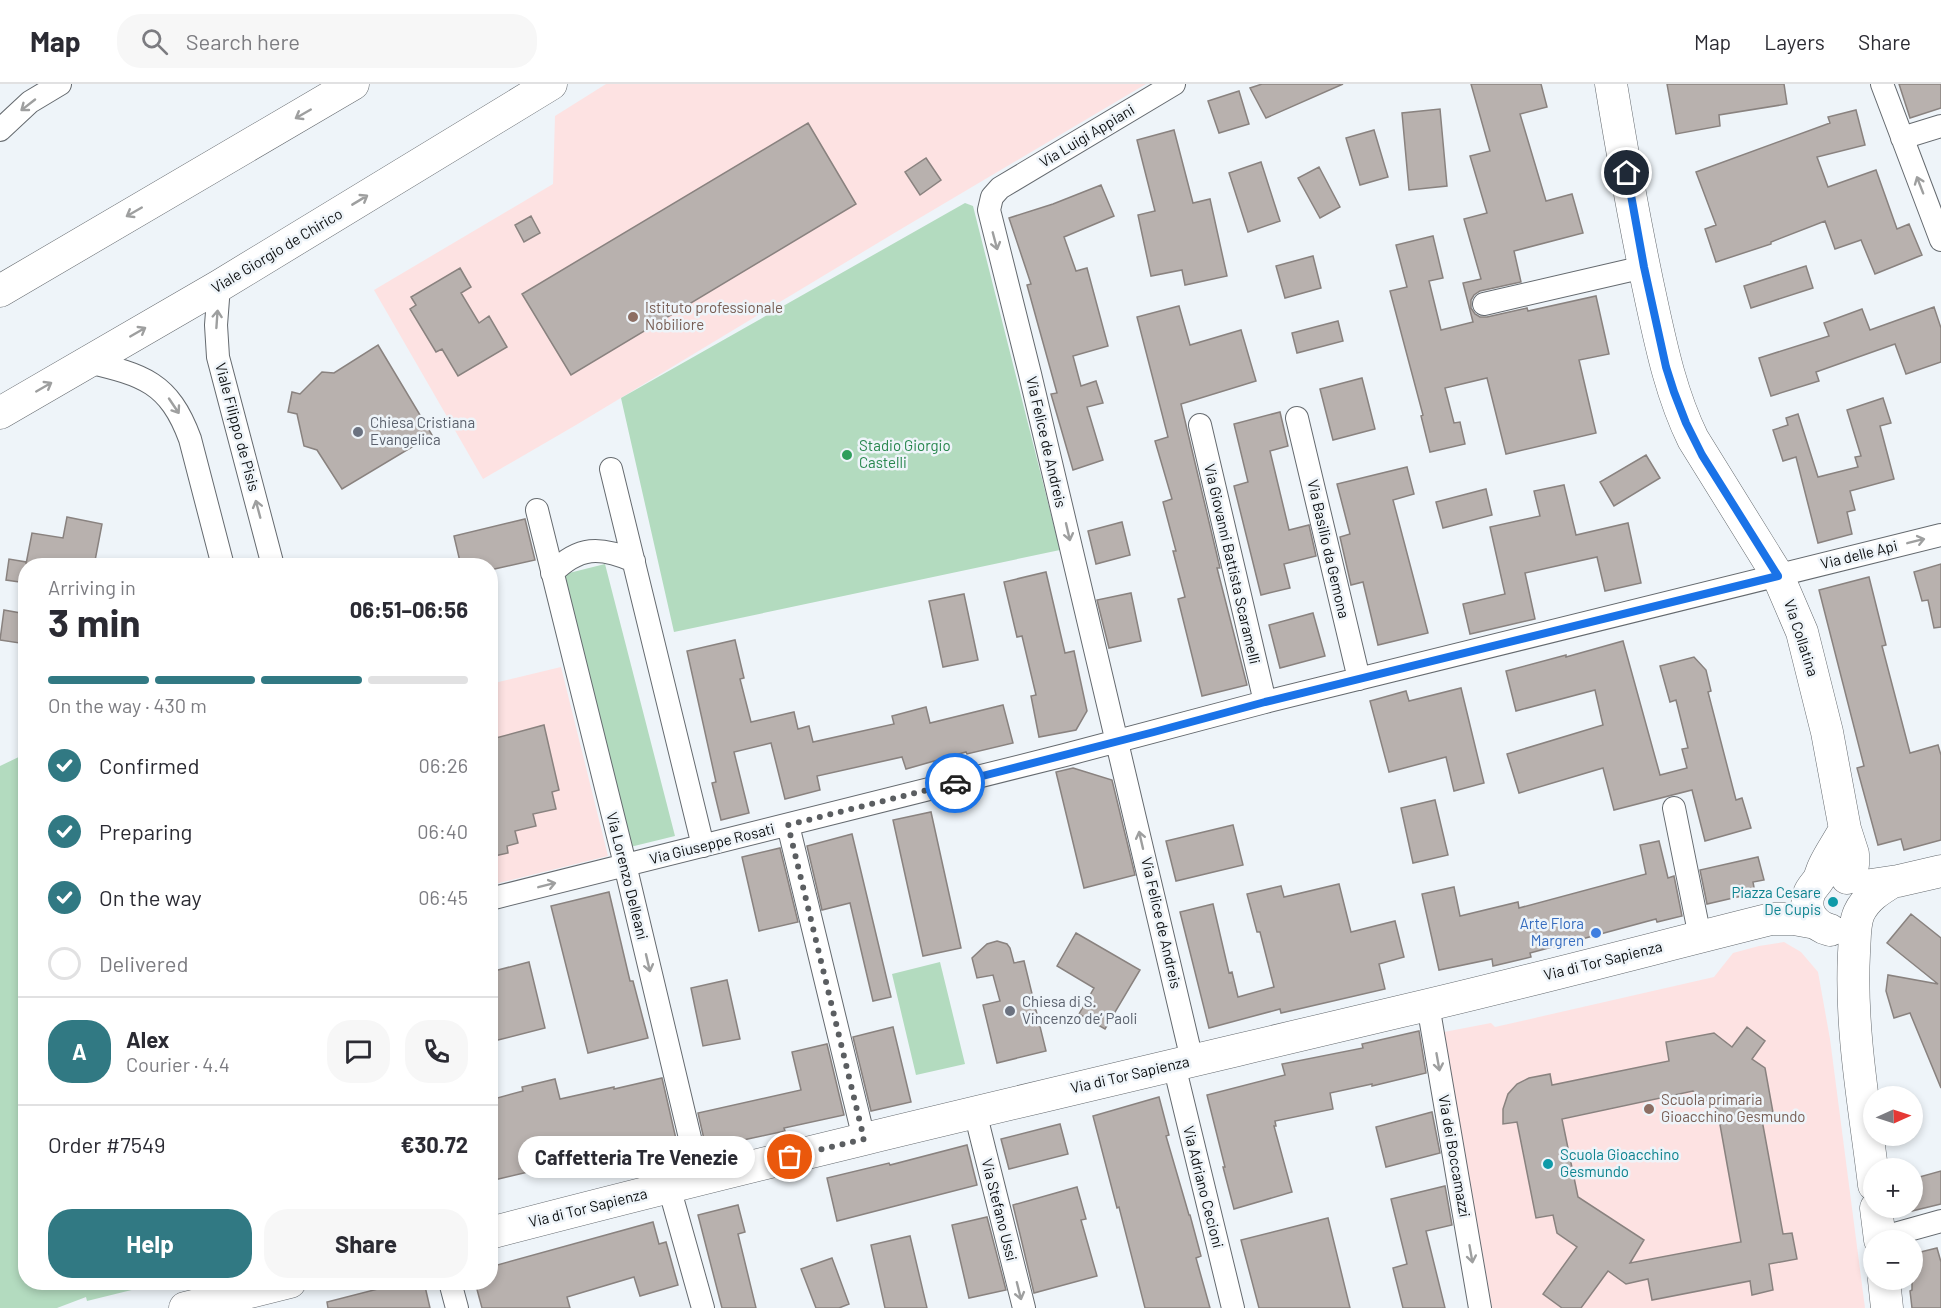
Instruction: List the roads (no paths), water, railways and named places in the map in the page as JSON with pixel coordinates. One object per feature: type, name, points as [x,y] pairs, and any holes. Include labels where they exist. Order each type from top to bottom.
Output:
[{"type":"street","points":[[0,130],[30,102],[60,84]]},
{"type":"street","points":[[0,291],[353,84]]},
{"type":"street","name":"Viale Giorgio de Chirico","points":[[0,412],[219,286],[551,84]]},
{"type":"street","name":"Via Luigi Appiani","points":[[1000,188],[1174,84]]},
{"type":"street","name":"Via Collatina","points":[[1611,84],[1644,267],[1666,367],[1686,423],[1702,455],[1778,576],[1796,614],[1808,651],[1827,732],[1845,829],[1854,859],[1841,893]]},
{"type":"street","points":[[1882,84],[1941,240]]},
{"type":"street","points":[[1902,138],[1941,126]]},
{"type":"street","name":"Via Felice de Andreis","points":[[1000,188],[990,201],[991,224],[1030,374],[1129,786],[1183,1063]]},
{"type":"street","points":[[1484,304],[1644,267]]},
{"type":"street","name":"Viale Filippo de Pisis","points":[[219,286],[216,332],[220,367],[271,558]]},
{"type":"street","points":[[88,362],[135,374],[148,380],[170,400],[190,439],[221,558]]},
{"type":"street","name":"Via Basilio da Gemona","points":[[1297,418],[1359,679]]},
{"type":"street","name":"Via Giovanni Battista Scaramelli","points":[[1200,425],[1265,702]]},
{"type":"street","points":[[611,469],[703,846]]},
{"type":"street","name":"Via Lorenzo Delleani","points":[[537,510],[700,1180]]},
{"type":"street","name":"Via delle Api","points":[[1778,576],[1941,535]]},
{"type":"street","points":[[552,573],[571,556],[599,550],[616,553],[633,561]]},
{"type":"street","points":[[1265,702],[1778,576]]},
{"type":"street","name":"Via Giuseppe Rosati","points":[[498,897],[1117,742],[1265,702]]},
{"type":"street","points":[[1674,808],[1700,937]]},
{"type":"street","points":[[788,825],[864,1139]]},
{"type":"street","points":[[1853,1004],[1836,956],[1810,916],[1807,899],[1841,893],[1877,891],[1892,882],[1941,871]]},
{"type":"street","points":[[1771,919],[1841,893]]},
{"type":"street","points":[[1771,919],[1794,919],[1817,924],[1827,929],[1840,929],[1852,923],[1841,893]]},
{"type":"street","points":[[1841,893],[1871,1158]]},
{"type":"street","name":"Via di Tor Sapienza","points":[[498,1231],[864,1139],[1428,1005],[1771,919]]},
{"type":"street","name":"Via dei Boccamazzi","points":[[1428,1005],[1480,1308]]},
{"type":"street","name":"Via Adriano Cecioni","points":[[1183,1063],[1233,1308]]},
{"type":"street","name":"Via Stefano Ussi","points":[[975,1112],[1023,1308]]},
{"type":"street","points":[[669,1187],[703,1308]]},
{"type":"street","points":[[1910,1230],[1941,1221]]},
{"type":"street","points":[[184,1308],[223,1303],[264,1290]]},
{"type":"street","points":[[452,1290],[457,1308]]},
{"type":"street","points":[[1885,1290],[1887,1308]]},
{"type":"place","name":"Istituto professionale Nobiliore","points":[[633,317]]},
{"type":"place","name":"Chiesa Cristiana Evangelica","points":[[358,432]]},
{"type":"place","name":"Stadio Giorgio Castelli","points":[[847,455]]},
{"type":"place","name":"Piazza Cesare De Cupis","points":[[1833,902]]},
{"type":"place","name":"Arte Flora Margren","points":[[1596,933]]},
{"type":"place","name":"Chiesa di S. Vincenzo de’ Paoli","points":[[1010,1011]]},
{"type":"place","name":"Scuola primaria Gioacchino Gesmundo","points":[[1649,1109]]},
{"type":"place","name":"Caffetteria Tre Venezie","points":[[790,1157]]},
{"type":"place","name":"Scuola Gioacchino Gesmundo","points":[[1548,1164]]}]
